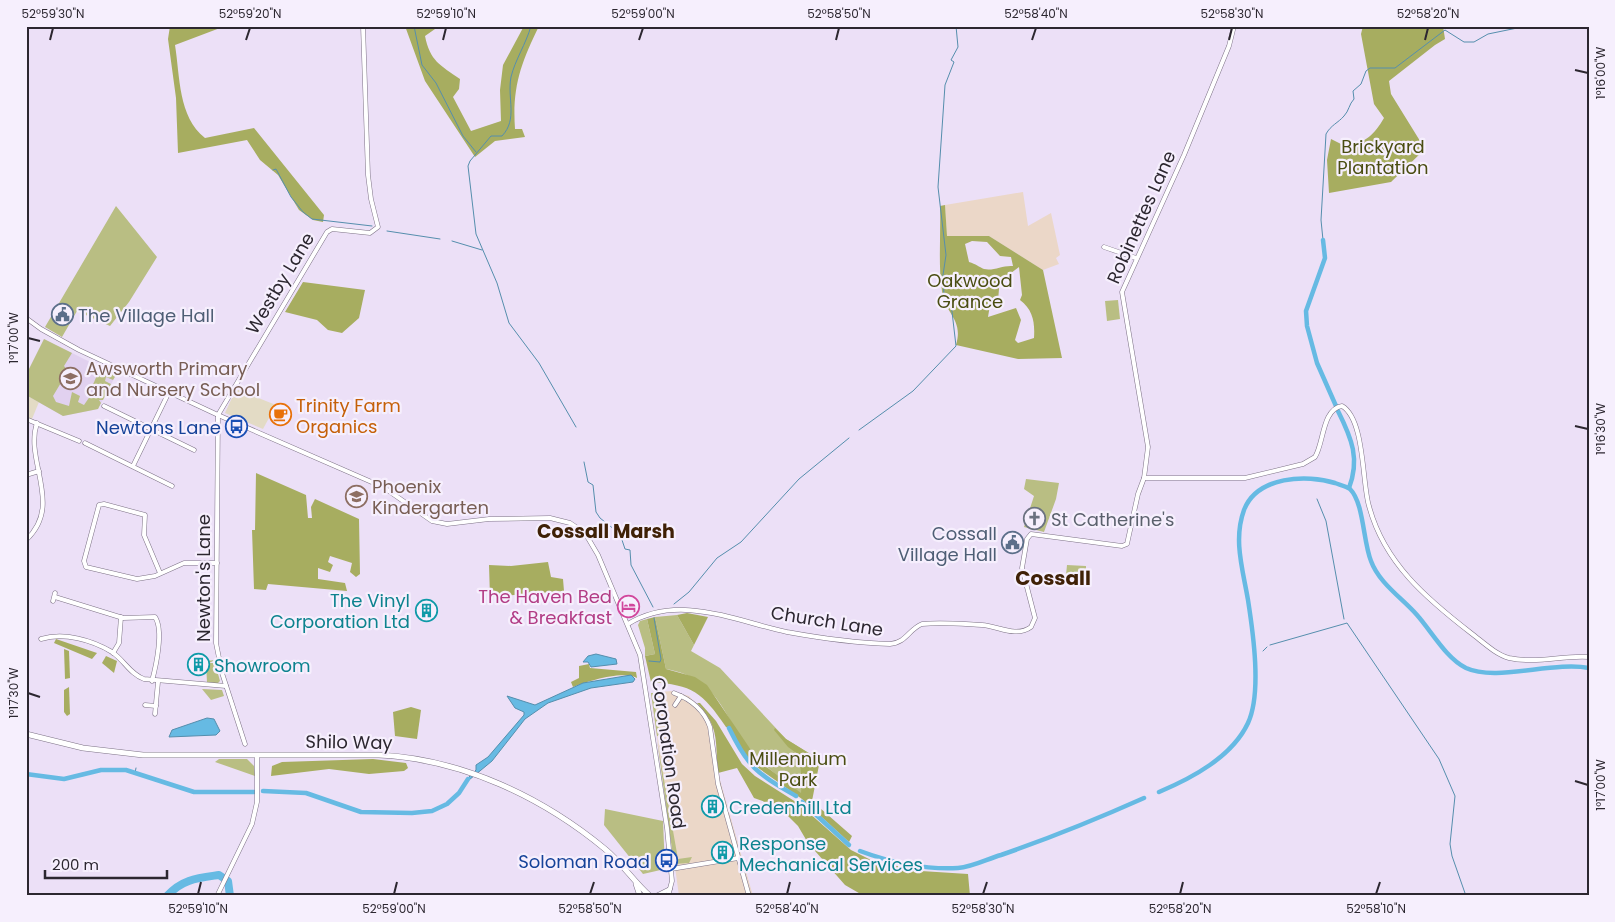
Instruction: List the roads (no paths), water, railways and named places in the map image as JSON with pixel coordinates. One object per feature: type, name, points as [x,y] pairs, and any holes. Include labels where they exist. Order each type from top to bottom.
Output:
[{"type":"main road","name":"Shilo Way","points":[[26,734],[75,747],[128,754],[394,756],[457,768],[513,791],[561,817],[605,849],[650,896]]},
{"type":"main road","name":"Shilo Way","points":[[636,882],[640,896]]},
{"type":"main road","points":[[650,896],[656,896]]},
{"type":"street","name":"Westby Lane","points":[[218,415],[327,232],[332,229],[370,233],[378,227],[371,199],[368,175],[362,26]]},
{"type":"street","name":"Robinettes Lane","points":[[1127,544],[1144,478],[1148,453],[1147,434],[1122,300],[1124,283],[1184,155],[1229,46],[1234,26]]},
{"type":"street","points":[[1104,247],[1136,258]]},
{"type":"street","name":"Coronation Road","points":[[26,318],[41,329],[79,350],[218,415],[369,480],[438,523],[536,517],[559,519],[570,523],[582,531],[591,541],[637,644],[646,686],[671,869],[668,896]]},
{"type":"street","points":[[132,466],[168,392]]},
{"type":"street","points":[[104,406],[113,407],[151,429],[194,450]]},
{"type":"street","points":[[1144,478],[1245,478],[1311,460],[1318,452],[1330,414],[1338,406],[1346,408],[1358,436],[1368,505],[1373,518],[1384,545],[1420,592],[1485,644],[1506,657],[1520,659],[1589,657]]},
{"type":"street","name":"Newton's Lane","points":[[218,415],[216,643],[226,686],[244,744]]},
{"type":"street","points":[[26,419],[79,441]]},
{"type":"street","points":[[26,540],[38,525],[43,509],[35,432],[37,423]]},
{"type":"street","points":[[85,443],[172,486]]},
{"type":"street","points":[[26,475],[39,471]]},
{"type":"street","points":[[160,573],[144,534],[145,515],[104,504],[99,505],[84,565],[133,579],[149,578],[184,563],[217,563]]},
{"type":"street","name":"Church Lane","points":[[628,624],[649,613],[668,610],[696,611],[736,618],[799,634],[890,644],[901,642],[916,627],[922,624],[982,625],[1006,631],[1022,631],[1031,627],[1035,618],[1022,568],[1027,539],[1031,534],[1119,545],[1127,544]]},
{"type":"street","points":[[54,597],[121,617],[151,616],[157,620],[158,655],[152,681]]},
{"type":"street","points":[[113,653],[119,643],[121,617]]},
{"type":"street","points":[[41,639],[66,636],[113,653],[135,675],[152,681],[226,686]]},
{"type":"street","points":[[155,714],[158,682]]},
{"type":"street","points":[[674,693],[691,701],[710,726],[718,784],[749,896]]},
{"type":"street","points":[[675,705],[681,696]]},
{"type":"street","points":[[145,706],[156,706]]},
{"type":"street","points":[[242,737],[250,735]]},
{"type":"street","points":[[218,896],[248,835],[256,810],[257,755]]},
{"type":"street","points":[[671,869],[738,858]]},
{"type":"street","points":[[656,896],[670,888]]},
{"type":"water","points":[[596,654],[616,659],[617,664],[591,667],[588,662],[583,662],[588,656]]},
{"type":"water","points":[[631,675],[635,679],[633,682],[591,688],[548,703],[525,719],[492,761],[469,780],[467,779],[476,770],[476,765],[488,757],[524,715],[524,712],[515,708],[507,696],[535,705],[583,683]]},
{"type":"water","points":[[207,718],[214,719],[220,731],[216,735],[169,737],[172,730]]},
{"type":"waterway","points":[[414,26],[422,65],[436,83],[463,136],[476,152]]},
{"type":"waterway","points":[[531,26],[511,77],[510,123],[502,136],[491,136],[468,166],[476,234],[497,283],[509,323],[539,363],[576,427]]},
{"type":"waterway","points":[[859,430],[913,391],[956,346],[951,303],[944,297],[943,275],[946,255],[938,187],[945,85],[954,62],[951,60],[958,47],[956,26]]},
{"type":"waterway","points":[[1323,240],[1321,220],[1326,134],[1346,114],[1354,99],[1353,91],[1361,84],[1366,71],[1370,68],[1395,68],[1445,30],[1464,42],[1474,42],[1488,34],[1527,26]]},
{"type":"waterway","points":[[273,170],[276,169],[291,197],[303,212],[312,219],[372,226]]},
{"type":"waterway","points":[[387,231],[440,239]]},
{"type":"waterway","points":[[1323,240],[1325,258],[1306,311],[1307,326],[1317,363],[1336,406]]},
{"type":"waterway","points":[[452,241],[482,250]]},
{"type":"waterway","points":[[1338,411],[1353,449],[1354,468],[1349,488]]},
{"type":"waterway","points":[[674,604],[689,592],[717,558],[741,542],[799,479],[849,438]]},
{"type":"waterway","points":[[584,462],[588,482],[593,485],[596,512],[600,518],[620,534],[625,549],[630,550],[631,565],[653,607]]},
{"type":"waterway","points":[[1159,792],[1185,780],[1222,756],[1241,735],[1248,723],[1255,696],[1255,662],[1250,613],[1240,555],[1239,532],[1244,510],[1250,499],[1260,490],[1284,480],[1324,480],[1350,489],[1358,503],[1368,553],[1379,576],[1417,615],[1459,664],[1478,672],[1493,673],[1559,667],[1589,668]]},
{"type":"waterway","points":[[1317,499],[1326,521],[1344,619]]},
{"type":"waterway","points":[[649,661],[660,662],[661,659],[654,618]]},
{"type":"waterway","points":[[1270,645],[1347,623],[1439,759],[1455,796],[1450,844],[1452,856],[1466,896]]},
{"type":"waterway","points":[[1263,651],[1267,647]]},
{"type":"waterway","points":[[729,728],[742,753],[755,769],[796,796]]},
{"type":"waterway","points":[[135,773],[136,768]]},
{"type":"waterway","points":[[26,774],[64,779],[101,770],[126,770],[194,792],[254,792]]},
{"type":"waterway","points":[[263,791],[306,793],[361,812],[412,813],[432,811],[447,804],[459,793],[468,779]]},
{"type":"waterway","points":[[860,851],[895,862],[933,868],[964,867],[980,863],[1055,835],[1144,798]]},
{"type":"waterway","points":[[802,802],[849,845]]},
{"type":"waterway","points":[[167,896],[178,886],[197,878],[219,875],[228,881],[230,896]]},
{"type":"place","name":"The Village Hall","points":[[62,315]]},
{"type":"place","name":"Awsworth Primary and Nursery School","points":[[70,378]]},
{"type":"place","name":"Trinity Farm Organics","points":[[280,415]]},
{"type":"place","name":"Newtons Lane","points":[[237,427]]},
{"type":"place","name":"Phoenix Kindergarten","points":[[356,496]]},
{"type":"place","name":"St Catherine's","points":[[1035,519]]},
{"type":"place","name":"Cossall Village Hall","points":[[1013,543]]},
{"type":"place","name":"The Haven Bed & Breakfast","points":[[628,606]]},
{"type":"place","name":"The Vinyl Corporation Ltd","points":[[426,610]]},
{"type":"place","name":"Showroom","points":[[198,665]]},
{"type":"place","name":"Credenhill Ltd","points":[[713,807]]},
{"type":"place","name":"Response Mechanical Services","points":[[723,853]]},
{"type":"place","name":"Soloman Road","points":[[666,861]]},
{"type":"district","name":"Cossall Marsh","points":[[606,531]]},
{"type":"district","name":"Cossall","points":[[1053,578]]},
{"type":"park label","name":"Brickyard Plantation","points":[[1383,156]]},
{"type":"park label","name":"Oakwood Grance","points":[[970,290]]},
{"type":"park label","name":"Millennium Park","points":[[798,768]]}]
